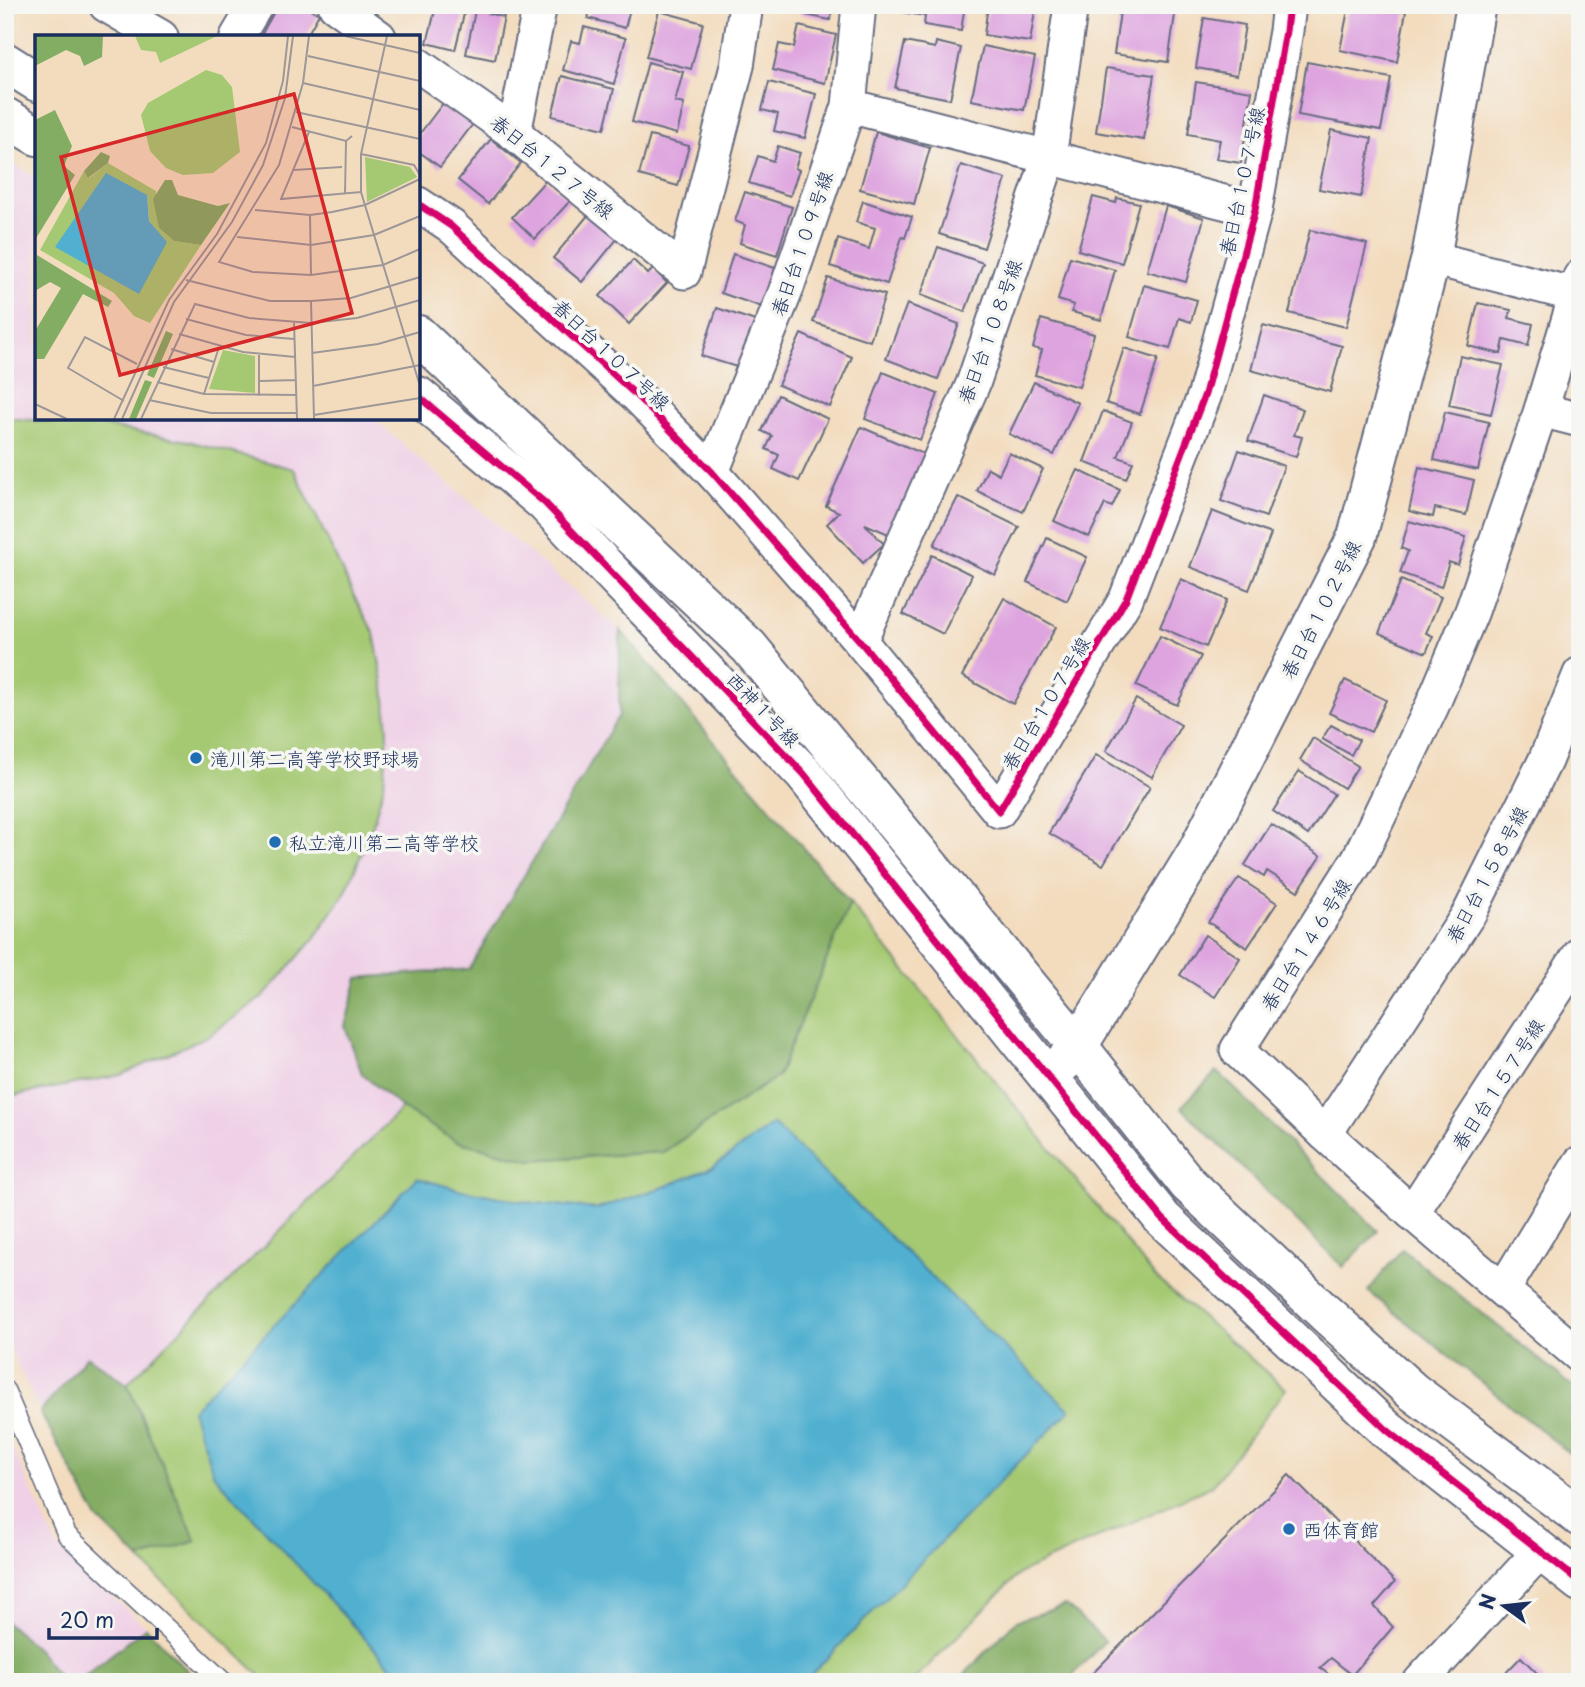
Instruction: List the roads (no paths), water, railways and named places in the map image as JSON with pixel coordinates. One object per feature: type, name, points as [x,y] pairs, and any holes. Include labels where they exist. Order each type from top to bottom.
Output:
[{"type":"street","points":[[238,35],[256,5]]},
{"type":"street","points":[[335,5],[376,35]]},
{"type":"street","points":[[514,133],[540,5]]},
{"type":"street","name":"春日台１２７号線","points":[[420,66],[514,133],[684,272],[737,66],[746,5]]},
{"type":"street","name":"春日台１０９号線","points":[[712,472],[785,293],[849,106],[859,5]]},
{"type":"street","name":"春日台１０８号線","points":[[860,641],[973,384],[1049,158],[1071,5]]},
{"type":"street","name":"春日台１０７号線","points":[[420,205],[451,226],[636,396],[712,472],[860,641],[999,811],[1126,599],[1205,394],[1255,210],[1289,5]]},
{"type":"street","name":"春日台１０２号線","points":[[1050,1079],[1078,1046],[1197,852],[1357,537],[1432,258],[1476,5]]},
{"type":"street","points":[[118,8],[159,35]]},
{"type":"street","points":[[5,62],[35,81]]},
{"type":"street","points":[[849,106],[1255,210]]},
{"type":"street","points":[[5,117],[35,135]]},
{"type":"street","points":[[1432,258],[1578,289]]},
{"type":"street","name":"春日台１４６号線","points":[[1578,289],[1541,410],[1472,611],[1432,706],[1359,858],[1237,1050],[1412,1213],[1580,1356]]},
{"type":"street","name":"西神１号線","points":[[420,337],[749,648],[1078,1046],[1188,1184],[1412,1391],[1580,1517]]},
{"type":"street","name":"西神１号線","points":[[420,398],[545,503],[804,774],[1162,1218],[1387,1430],[1580,1581]]},
{"type":"street","points":[[1541,410],[1580,420]]},
{"type":"street","name":"春日台１５８号線","points":[[1325,1134],[1470,912],[1545,761],[1580,674]]},
{"type":"street","name":"春日台１５７号線","points":[[1412,1213],[1578,962]]},
{"type":"street","points":[[1503,1290],[1580,1163]]},
{"type":"street","points":[[1420,1682],[1540,1551]]},
{"type":"lane","points":[[5,1390],[67,1535],[224,1682]]},
{"type":"water","points":[[773,1124],[1070,1410],[804,1682],[405,1682],[214,1475],[192,1410],[417,1178],[525,1202],[597,1209],[664,1187],[713,1167]]},
{"type":"place","name":"滝川第二高等学校野球場","points":[[196,758]]},
{"type":"place","name":"私立滝川第二高等学校","points":[[275,842]]},
{"type":"place","name":"西体育館","points":[[1289,1529]]}]
